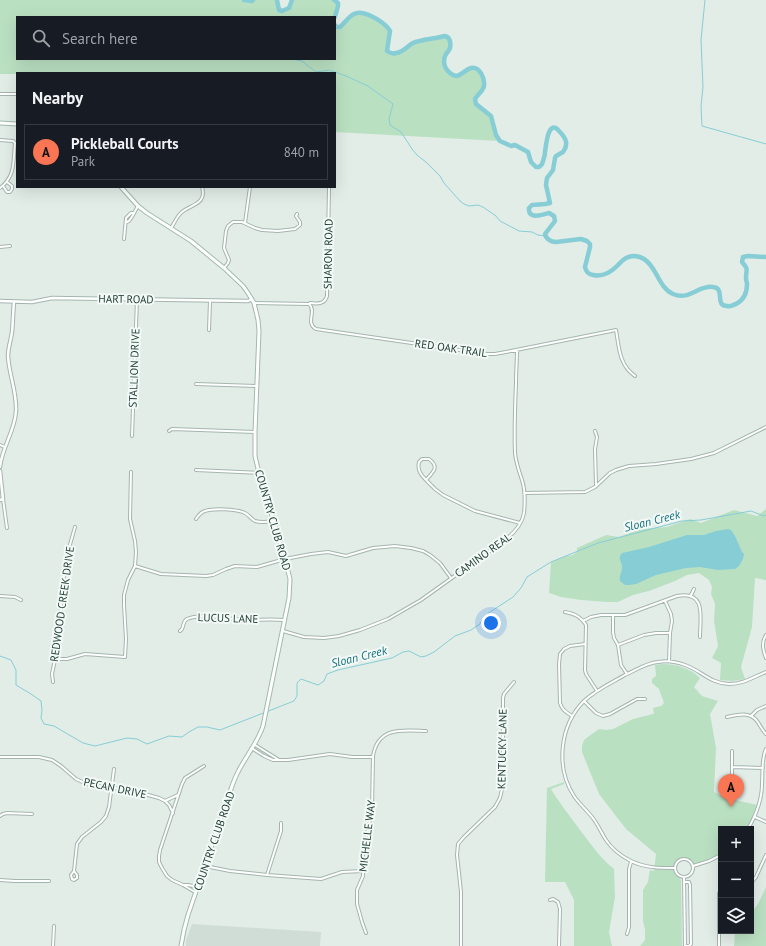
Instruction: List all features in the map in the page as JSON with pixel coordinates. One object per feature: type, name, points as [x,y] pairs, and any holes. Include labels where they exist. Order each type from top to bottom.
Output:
[{"type":"main road","points":[[0,123],[16,124]]},
{"type":"main road","name":"COUNTRY CLUB ROAD","points":[[122,188],[138,206],[191,241],[224,268],[242,286],[254,303],[259,331],[255,456],[290,579],[290,587],[265,719],[260,735],[238,773],[230,792],[184,930],[181,946]]},
{"type":"street","points":[[0,94],[16,94]]},
{"type":"street","points":[[0,140],[11,140],[15,142],[13,172],[7,182],[0,188]]},
{"type":"street","points":[[3,186],[7,192],[10,192],[12,186],[7,182]]},
{"type":"street","points":[[171,228],[182,212],[200,201],[202,188]]},
{"type":"street","points":[[245,223],[250,188]]},
{"type":"street","name":"SHARON ROAD","points":[[307,303],[322,303],[325,301],[327,296],[329,188]]},
{"type":"street","points":[[124,239],[125,226],[127,222],[126,218],[131,213],[134,213],[138,206]]},
{"type":"street","points":[[224,268],[229,260],[224,248],[226,229],[230,224],[240,221],[262,230],[295,229],[300,225],[300,222],[296,216],[297,214]]},
{"type":"street","points":[[0,246],[10,246]]},
{"type":"street","name":"HART ROAD","points":[[0,301],[32,302],[52,298],[210,301],[248,301],[252,299]]},
{"type":"street","name":"STALLION DRIVE","points":[[132,436],[137,300]]},
{"type":"street","points":[[209,330],[210,301]]},
{"type":"street","points":[[0,467],[4,447],[12,429],[16,411],[15,390],[8,356],[12,332],[14,302]]},
{"type":"street","points":[[254,303],[307,303]]},
{"type":"street","name":"RED OAK TRAIL","points":[[307,303],[311,306],[311,324],[316,328],[484,354],[495,354],[616,330],[622,362],[627,370],[635,376]]},
{"type":"street","name":"CAMINO REAL","points":[[282,631],[304,637],[324,638],[339,636],[360,630],[388,619],[421,600],[516,531],[524,513],[523,484],[515,456],[514,432],[518,364],[517,350]]},
{"type":"street","points":[[196,384],[257,386]]},
{"type":"street","points":[[524,493],[583,493],[596,487],[610,473],[619,469],[629,466],[691,459],[714,453],[766,427]]},
{"type":"street","points":[[169,431],[172,429],[255,432]]},
{"type":"street","points":[[594,431],[597,437],[595,449],[596,487]]},
{"type":"street","points":[[0,445],[4,447]]},
{"type":"street","points":[[426,480],[433,473],[435,467],[433,462],[429,459],[422,459],[418,465],[420,473],[426,480],[435,489],[443,495],[475,511],[520,523]]},
{"type":"street","points":[[196,470],[259,473]]},
{"type":"street","points":[[0,471],[2,499],[7,528]]},
{"type":"street","points":[[55,659],[67,659],[85,654],[125,657],[126,639],[124,595],[128,580],[135,566],[136,552],[130,519],[131,472]]},
{"type":"street","points":[[196,519],[206,510],[237,510],[246,513],[255,521],[274,521]]},
{"type":"street","name":"REDWOOD CREEK DRIVE","points":[[53,682],[52,674],[59,631],[64,575],[67,555],[75,527]]},
{"type":"street","points":[[135,566],[161,574],[206,576],[213,575],[235,566],[257,567],[285,559],[323,552],[346,556],[373,548],[404,547],[423,551],[430,555],[440,563],[451,578]]},
{"type":"street","points":[[691,595],[694,589]]},
{"type":"street","points":[[583,621],[591,617],[601,615],[625,615],[685,594],[691,595],[701,606],[700,637]]},
{"type":"street","points":[[0,596],[21,600]]},
{"type":"street","points":[[665,601],[671,614],[672,621],[669,661]]},
{"type":"street","points":[[564,612],[577,615],[586,625],[585,670],[597,691]]},
{"type":"street","name":"LUCUS LANE","points":[[180,631],[182,630],[186,619],[196,616],[225,617],[248,620],[284,620]]},
{"type":"street","points":[[614,616],[614,638],[618,645],[621,665],[627,674]]},
{"type":"street","points":[[618,645],[644,635],[670,633]]},
{"type":"street","points":[[766,635],[763,643],[766,658]]},
{"type":"street","points":[[572,716],[562,708],[560,703],[560,654],[564,649],[570,646],[585,644]]},
{"type":"street","points":[[675,868],[638,865],[618,853],[608,843],[595,821],[573,796],[567,782],[563,766],[562,748],[566,730],[572,716],[584,701],[597,691],[642,666],[651,663],[669,661],[684,664],[711,680],[725,684],[745,682],[766,672]]},
{"type":"street","name":"KENTUCKY LANE","points":[[461,946],[461,892],[457,855],[458,844],[495,807],[502,794],[503,698],[504,694],[514,682]]},
{"type":"street","points":[[584,701],[596,713],[603,716],[610,714],[637,699],[645,699]]},
{"type":"street","points":[[751,716],[757,710],[766,706]]},
{"type":"street","points":[[727,717],[742,714],[751,716],[758,722],[766,734]]},
{"type":"street","name":"MICHELLE WAY","points":[[366,933],[357,904],[357,890],[363,871],[363,853],[372,810],[374,750],[380,739],[389,732],[401,730],[426,731]]},
{"type":"street","points":[[254,747],[273,760],[330,754],[352,757],[373,757]]},
{"type":"street","points":[[254,747],[280,760]]},
{"type":"street","points":[[750,826],[755,817],[762,795],[763,757],[766,749]]},
{"type":"street","points":[[732,751],[732,783]]},
{"type":"street","name":"PECAN DRIVE","points":[[0,757],[45,758],[57,763],[83,783],[130,790],[165,801]]},
{"type":"street","points":[[196,893],[166,876],[160,862],[160,850],[185,778],[204,766]]},
{"type":"street","points":[[732,767],[763,768]]},
{"type":"street","points":[[74,871],[77,844],[82,837],[101,822],[106,816],[109,807],[114,769]]},
{"type":"street","points":[[173,813],[165,801],[179,794]]},
{"type":"street","points":[[0,816],[7,813],[32,814]]},
{"type":"street","points":[[755,817],[766,822]]},
{"type":"street","points":[[267,875],[281,831],[281,823]]},
{"type":"street","points":[[754,879],[766,855]]},
{"type":"street","points":[[693,866],[718,856]]},
{"type":"street","points":[[682,859],[690,861],[693,866],[691,873],[684,877],[677,873],[675,868],[677,863],[682,859]]},
{"type":"street","points":[[627,934],[630,927],[629,869],[631,861]]},
{"type":"street","points":[[205,866],[230,871],[321,879],[342,872],[363,871]]},
{"type":"street","points":[[684,877],[684,882],[685,946],[690,946],[690,883],[684,882]]},
{"type":"street","points":[[0,880],[48,881]]},
{"type":"street","points":[[183,886],[188,885],[198,887]]},
{"type":"street","points":[[550,900],[553,899],[558,902],[560,909],[559,946]]},
{"type":"street","points":[[53,946],[54,926]]},
{"type":"street","points":[[720,934],[720,946]]},
{"type":"shaded area","points":[[192,924],[321,932],[320,946],[186,946],[186,940]]},
{"type":"green space","points":[[0,0],[276,0],[279,10],[282,11],[289,8],[292,0],[333,0],[336,1],[338,6],[334,16],[16,16],[16,60],[336,60],[336,26],[340,28],[351,16],[360,13],[369,16],[385,26],[388,32],[387,52],[391,54],[401,52],[412,44],[418,42],[445,36],[448,37],[450,42],[444,63],[445,68],[449,73],[455,76],[458,76],[473,68],[480,73],[483,84],[482,89],[475,98],[476,102],[479,107],[487,112],[491,117],[499,141],[336,132],[336,72],[16,72],[16,74],[0,74]]},
{"type":"green space","points":[[766,509],[766,580],[755,578],[752,627],[741,667],[745,679],[732,681],[720,680],[721,663],[712,658],[718,646],[714,621],[715,604],[711,594],[712,587],[709,580],[699,573],[687,575],[675,581],[649,591],[633,595],[618,602],[581,600],[561,597],[549,593],[551,562],[561,557],[572,555],[577,551],[577,548],[606,535],[619,537],[640,529],[667,527],[690,519],[701,523],[734,510],[757,516]]},
{"type":"green space","points":[[655,665],[672,665],[687,669],[700,678],[694,687],[702,696],[718,701],[710,714],[716,748],[714,792],[727,798],[757,805],[748,826],[718,826],[718,854],[696,864],[684,858],[679,859],[676,862],[674,869],[677,876],[681,880],[682,946],[640,946],[645,940],[643,921],[643,890],[648,882],[650,870],[654,871],[656,854],[626,829],[599,794],[582,752],[584,740],[599,729],[613,729],[633,719],[653,714],[653,708],[661,706],[664,703],[659,689],[652,683],[652,679],[656,676]]},
{"type":"green space","points":[[564,782],[564,784],[551,789],[561,805],[592,846],[614,869],[615,897],[609,932],[612,946],[574,946],[574,900],[565,882],[545,882],[547,788]]},
{"type":"green space","points":[[766,887],[766,946],[734,946],[735,934],[754,934],[754,909]]},
{"type":"water","points":[[728,529],[731,530],[735,536],[744,554],[739,566],[735,569],[718,570],[700,567],[686,568],[656,575],[636,584],[625,585],[620,581],[622,567],[620,556],[622,553],[649,547],[687,535],[704,535]]},
{"type":"waterway","points":[[244,0],[253,0]]},
{"type":"waterway","points":[[277,0],[279,10],[282,11],[289,8],[292,0]]},
{"type":"waterway","points":[[334,0],[338,3],[335,16]]},
{"type":"waterway","points":[[705,0],[701,40],[703,87],[701,106],[702,126],[766,144]]},
{"type":"waterway","points":[[336,26],[340,27],[354,14],[362,13],[372,16],[385,25],[390,31],[387,51],[390,53],[401,51],[416,42],[445,36],[447,37],[450,40],[450,48],[444,58],[444,65],[446,69],[456,76],[471,68],[479,71],[483,77],[484,86],[475,99],[476,104],[491,116],[496,135],[500,141],[511,146],[515,145],[528,152],[531,162],[536,167],[539,167],[542,164],[550,130],[555,128],[559,131],[566,141],[566,146],[563,152],[556,156],[553,170],[547,178],[546,185],[550,203],[532,205],[529,208],[529,212],[536,216],[549,213],[554,216],[555,221],[545,234],[551,241],[556,242],[581,239],[590,244],[585,267],[590,274],[606,274],[626,258],[631,256],[638,257],[644,259],[652,267],[664,287],[673,294],[684,296],[703,288],[713,287],[719,290],[721,303],[729,306],[739,302],[746,293],[747,270],[742,262],[743,257],[766,257]]},
{"type":"waterway","points":[[297,60],[302,61],[316,72]]},
{"type":"waterway","points":[[316,72],[329,70],[335,72]]},
{"type":"waterway","points":[[336,72],[368,86],[393,104],[389,119],[390,125],[401,132],[417,155],[440,176],[444,183],[460,201],[469,206],[478,205],[483,207],[496,216],[500,221],[519,231],[532,232],[545,236]]},
{"type":"waterway","name":"Sloan Creek","points":[[0,656],[11,660],[16,670],[16,685],[41,701],[41,718],[44,724],[54,726],[83,743],[95,746],[127,738],[137,739],[147,744],[169,736],[182,737],[198,727],[207,727],[220,730],[294,701],[297,696],[297,683],[301,679],[318,685],[324,681],[327,674],[338,670],[392,658],[403,652],[409,651],[421,657],[426,656],[434,652],[455,636],[471,630],[480,624],[484,616],[513,597],[521,588],[527,577],[551,562],[598,543],[682,521],[701,520],[751,511],[764,516],[766,515]]},
{"type":"place","name":"Pickleball Courts","points":[[731,807]]}]
